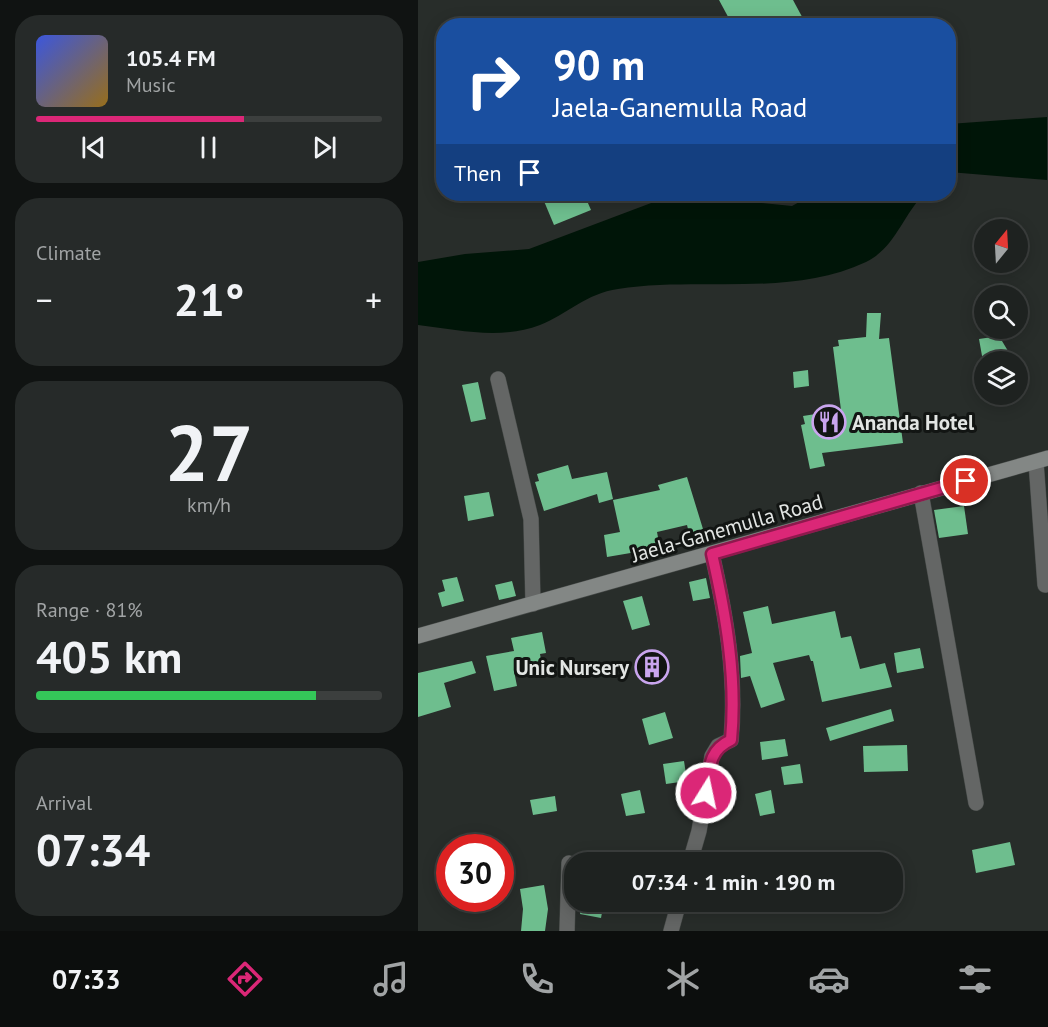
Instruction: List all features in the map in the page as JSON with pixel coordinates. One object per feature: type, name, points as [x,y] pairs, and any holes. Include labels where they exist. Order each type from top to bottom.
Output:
[{"type":"main road","name":"Jaela-Ganemulla Road","points":[[418,636],[1042,460]]},
{"type":"street","points":[[498,379],[531,519],[533,604]]},
{"type":"street","points":[[1042,460],[1045,585]]},
{"type":"street","points":[[921,493],[976,803]]},
{"type":"street","points":[[693,852],[699,831],[712,756],[718,746],[731,740],[734,712],[727,616],[712,554]]},
{"type":"street","points":[[567,931],[568,912]]},
{"type":"street","points":[[671,931],[676,912]]},
{"type":"shaded area","points":[[1047,117],[1047,180],[956,173],[956,124]]},
{"type":"shaded area","points":[[656,201],[743,201],[792,206],[801,201],[918,201],[892,240],[876,256],[837,273],[806,280],[775,283],[680,284],[618,289],[596,295],[540,325],[510,332],[464,331],[418,325],[418,262],[465,254],[529,249]]},
{"type":"building","points":[[719,0],[793,0],[803,18],[729,18]]},
{"type":"building","points":[[544,201],[587,201],[591,210],[554,225]]},
{"type":"building","points":[[867,313],[881,313],[879,339],[889,338],[903,443],[822,453],[825,466],[810,469],[801,425],[805,424],[803,416],[841,410],[833,347],[839,346],[838,340],[866,337]]},
{"type":"building","points":[[979,339],[1001,339],[1008,351],[981,351]]},
{"type":"building","points":[[808,370],[809,386],[794,388],[793,372]]},
{"type":"building","points":[[478,382],[486,419],[471,422],[462,385]]},
{"type":"building","points":[[568,465],[572,479],[607,472],[613,499],[599,503],[597,494],[544,511],[535,482],[539,481],[537,474]]},
{"type":"building","points":[[687,477],[703,529],[689,533],[687,525],[657,532],[660,548],[607,557],[604,535],[620,532],[613,500],[660,490],[658,485]]},
{"type":"building","points":[[489,492],[494,516],[468,521],[464,496]]},
{"type":"building","points":[[964,506],[968,534],[939,538],[934,510]]},
{"type":"building","points":[[457,577],[464,601],[442,607],[438,593],[445,591],[442,580]]},
{"type":"building","points":[[706,578],[710,598],[693,601],[689,582]]},
{"type":"building","points":[[512,581],[516,596],[499,600],[495,585]]},
{"type":"building","points":[[642,596],[650,625],[632,630],[623,601]]},
{"type":"building","points":[[768,606],[772,624],[835,611],[841,638],[851,636],[860,669],[885,663],[892,687],[822,702],[813,661],[809,655],[773,663],[785,700],[761,708],[750,676],[741,678],[740,656],[752,653],[743,612]]},
{"type":"building","points":[[542,632],[546,653],[540,654],[542,665],[514,671],[517,686],[494,691],[486,656],[514,651],[511,638]]},
{"type":"building","points":[[920,648],[924,668],[897,673],[894,653]]},
{"type":"building","name":"Unic Nursery","points":[[658,653],[666,674],[647,682],[638,661]]},
{"type":"building","points":[[472,661],[476,673],[444,683],[451,707],[418,717],[418,673]]},
{"type":"building","points":[[891,709],[894,721],[830,741],[826,728]]},
{"type":"building","points":[[665,712],[673,738],[649,745],[642,719]]},
{"type":"building","points":[[785,739],[788,756],[762,760],[760,742]]},
{"type":"building","points":[[907,745],[908,771],[864,772],[863,746]]},
{"type":"building","points":[[684,761],[687,781],[666,784],[663,764]]},
{"type":"building","points":[[800,764],[803,783],[784,785],[781,767]]},
{"type":"building","points":[[640,790],[645,813],[626,816],[621,794]]},
{"type":"building","points":[[771,790],[775,813],[760,816],[755,794]]},
{"type":"building","points":[[555,796],[557,811],[533,815],[530,800]]},
{"type":"building","points":[[1010,842],[1015,865],[976,873],[972,850]]},
{"type":"building","points":[[544,885],[548,909],[545,931],[521,931],[523,909],[520,889]]},
{"type":"building","points":[[580,912],[602,912],[601,918],[580,914]]},
{"type":"place","name":"Ananda Hotel","points":[[829,422]]},
{"type":"place","name":"Unic Nursery","points":[[652,667]]},
{"type":"route","points":[[706,793],[712,756],[718,746],[731,740],[734,712],[727,616],[712,554],[966,481]]}]
